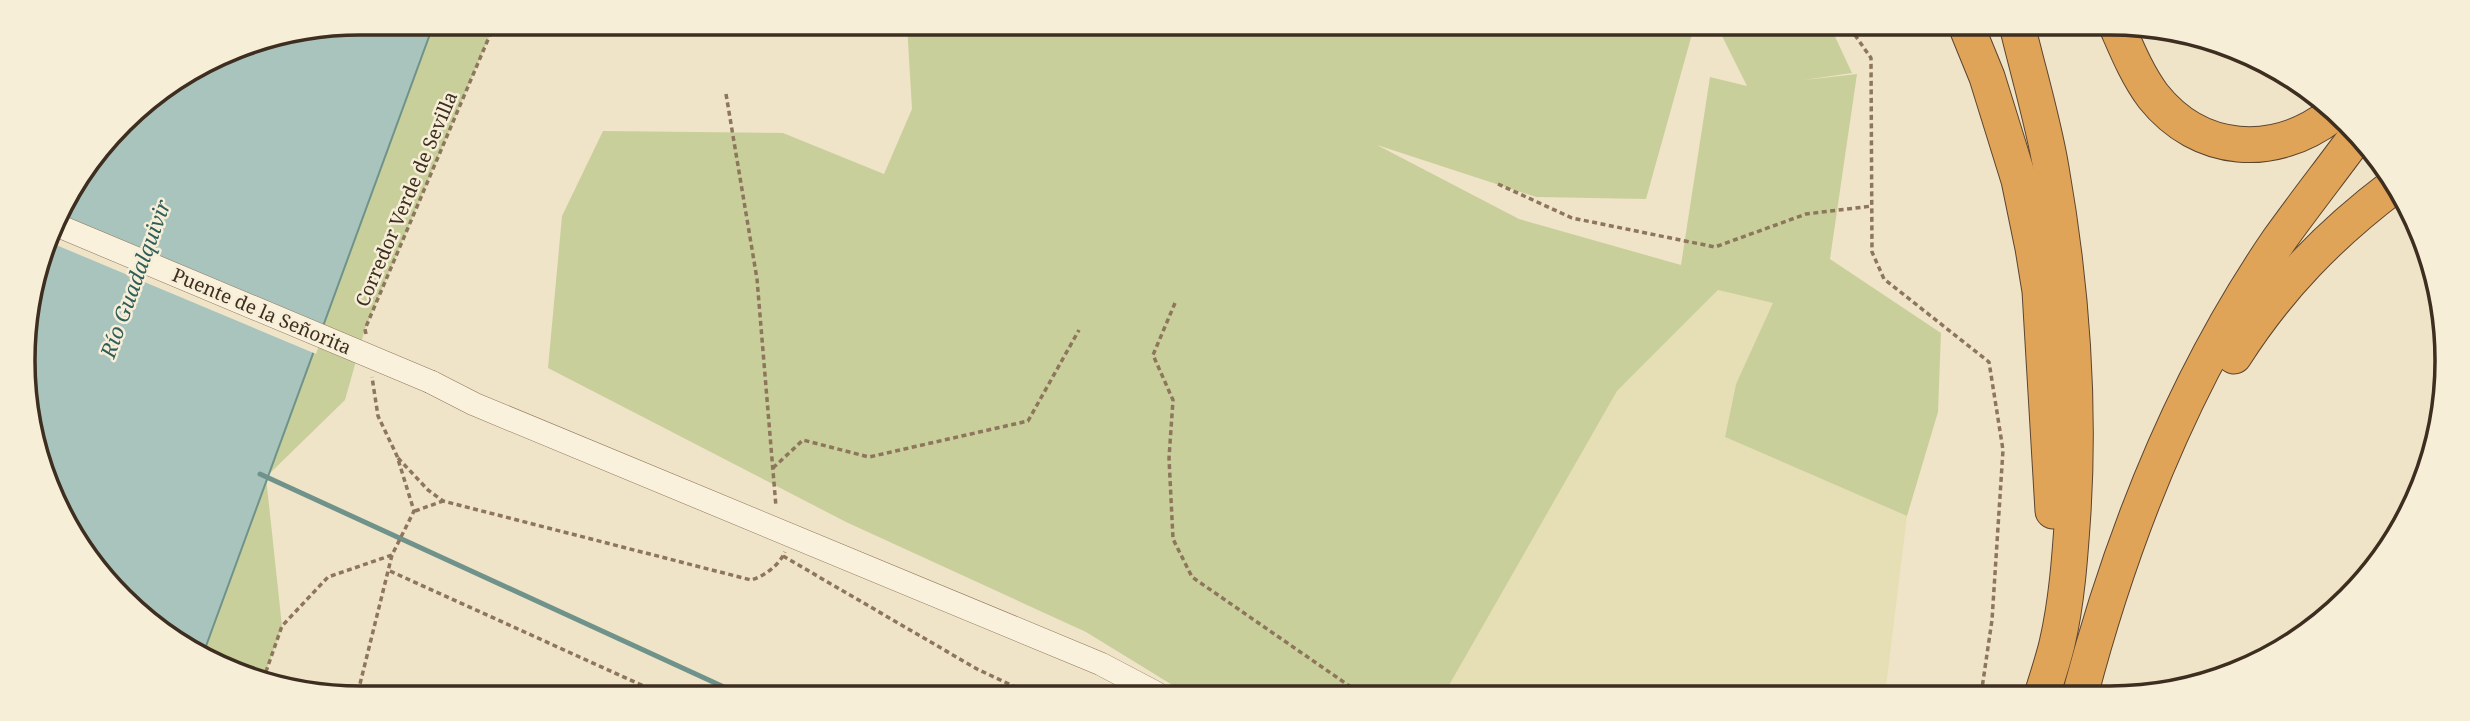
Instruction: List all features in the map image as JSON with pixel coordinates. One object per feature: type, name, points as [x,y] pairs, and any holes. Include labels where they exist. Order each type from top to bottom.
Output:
[{"type":"highway","points":[[1970,35],[1987,77],[2019,180],[2033,248],[2040,292],[2056,546]]},
{"type":"highway","points":[[2004,35],[2039,181],[2057,319],[2061,457],[2056,546],[2041,686]]},
{"type":"highway","points":[[2019,35],[2051,166],[2075,359],[2076,415],[2066,595],[2057,645],[2043,686]]},
{"type":"highway","points":[[2121,36],[2142,81],[2154,97],[2168,113],[2205,137],[2242,145],[2278,142],[2299,135],[2327,118]]},
{"type":"highway","points":[[2083,686],[2130,531],[2176,422],[2219,340],[2279,241],[2352,144]]},
{"type":"highway","points":[[2098,632],[2192,433],[2224,372],[2251,329],[2286,284],[2325,242],[2387,191]]},
{"type":"street","name":"Puente de la Señorita","points":[[64,228],[431,382],[474,404],[784,541],[1101,664],[1141,686]]},
{"type":"path","name":"Corredor Verde de Sevilla","points":[[367,342],[365,329],[490,35]]},
{"type":"path","points":[[1855,35],[1871,58],[1872,251],[1884,279],[1989,362],[2003,450],[1992,620],[1982,686]]},
{"type":"path","points":[[397,456],[428,490],[443,501],[751,580],[763,576],[784,541],[773,468],[757,279],[726,94]]},
{"type":"path","points":[[1498,184],[1572,218],[1715,247],[1806,214],[1872,206]]},
{"type":"path","points":[[1175,303],[1153,355],[1173,400],[1170,458],[1172,539],[1192,577],[1349,686]]},
{"type":"path","points":[[773,468],[803,440],[869,457],[1028,421],[1079,330]]},
{"type":"path","points":[[371,366],[378,416],[397,456],[414,511]]},
{"type":"path","points":[[360,686],[393,555],[405,528],[414,511],[443,501]]},
{"type":"path","points":[[784,541],[976,668],[1013,686]]},
{"type":"path","points":[[265,672],[282,626],[328,577],[393,555]]},
{"type":"path","points":[[389,570],[646,686]]},
{"type":"shaded area","points":[[1718,290],[1774,303],[1736,384],[1725,437],[1907,516],[1886,686],[1449,686],[1617,391]]},
{"type":"green space","points":[[430,35],[490,35],[365,329],[345,400],[269,474]]},
{"type":"green space","points":[[908,35],[1692,35],[1646,199],[1536,197],[1377,145],[1519,219],[1681,265],[1710,77],[1747,86],[1722,35],[1834,35],[1852,73],[1804,80],[1857,74],[1830,259],[1941,333],[1938,412],[1907,516],[1725,437],[1736,384],[1773,303],[1718,290],[1617,391],[1449,686],[1174,686],[1086,632],[846,522],[548,368],[562,216],[603,131],[783,133],[884,174],[912,109]]},
{"type":"green space","points":[[266,481],[282,626],[266,672],[206,646]]},
{"type":"water","name":"Río Guadalquivir","points":[[360,35],[430,35],[206,646],[162,619],[130,591],[102,559],[79,523],[52,465],[41,424],[35,360],[41,297],[52,256],[79,198],[102,162],[130,130],[162,102],[198,79],[256,52],[297,41]]},
{"type":"pier","points":[[68,220],[325,328],[316,354],[56,245]]},
{"type":"waterway","points":[[260,474],[722,686]]}]
